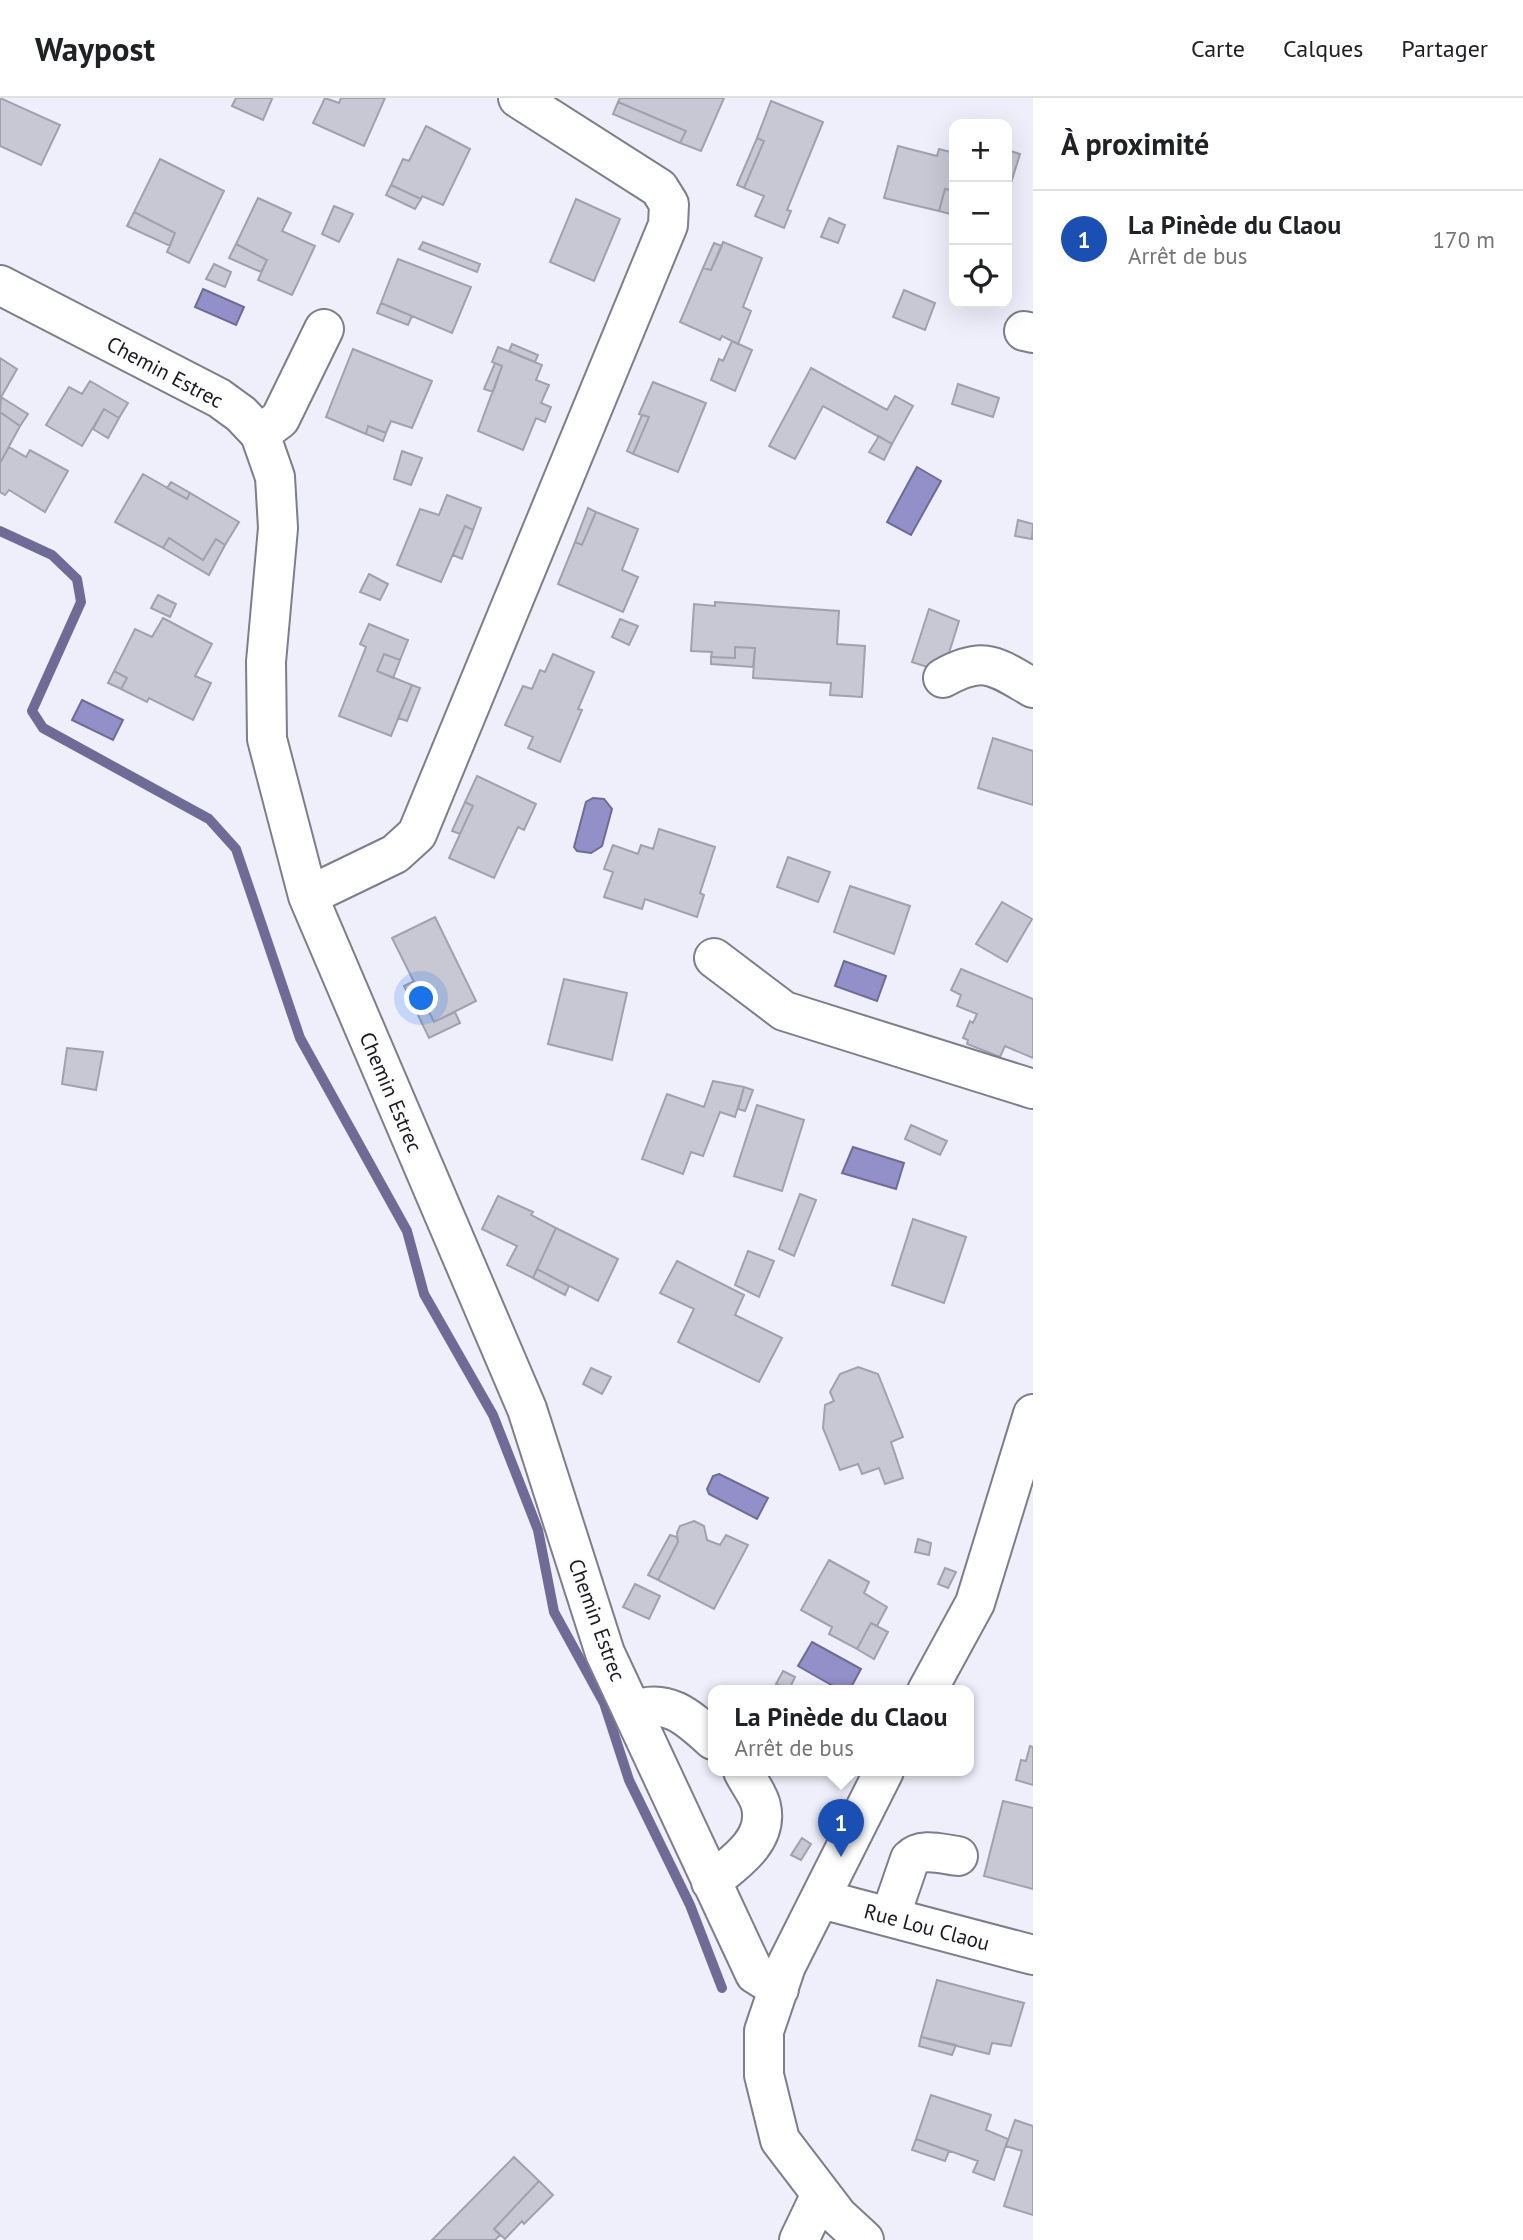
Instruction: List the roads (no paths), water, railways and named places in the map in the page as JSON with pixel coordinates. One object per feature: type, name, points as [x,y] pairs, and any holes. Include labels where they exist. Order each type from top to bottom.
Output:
[{"type":"street","points":[[307,896],[395,854],[417,834],[668,225],[669,204],[659,188],[518,98]]},
{"type":"street","name":"Chemin Estrec","points":[[0,285],[219,398],[241,414],[260,435],[275,477],[278,528],[265,662],[267,739],[307,896],[527,1409],[605,1653],[755,1974],[779,1989]]},
{"type":"street","points":[[260,435],[280,419],[324,329]]},
{"type":"street","points":[[943,678],[961,667],[978,663],[1006,673],[1033,688]]},
{"type":"street","points":[[714,958],[784,1011],[1033,1089]]},
{"type":"street","points":[[931,1685],[975,1603],[1033,1414]]},
{"type":"street","points":[[632,1711],[647,1705],[670,1709],[693,1721],[708,1735]]},
{"type":"street","points":[[712,1882],[750,1850],[761,1826],[761,1806],[746,1776]]},
{"type":"street","points":[[864,2240],[838,2216],[780,2140],[764,2075],[764,2031],[786,1966],[882,1776]]},
{"type":"street","points":[[890,1917],[910,1859],[916,1853],[957,1856]]},
{"type":"street","name":"Rue Lou Claou","points":[[821,1899],[1033,1955]]},
{"type":"street","points":[[799,2240],[821,2194]]},
{"type":"waterway","points":[[0,531],[52,555],[77,579],[81,602],[32,711],[43,728],[209,819],[236,849],[300,1038],[407,1231],[424,1294],[493,1415],[538,1530],[554,1612],[604,1703],[629,1780],[690,1905],[722,1988]]},
{"type":"place","name":"La Pinède du Claou","points":[[841,1857]]}]
